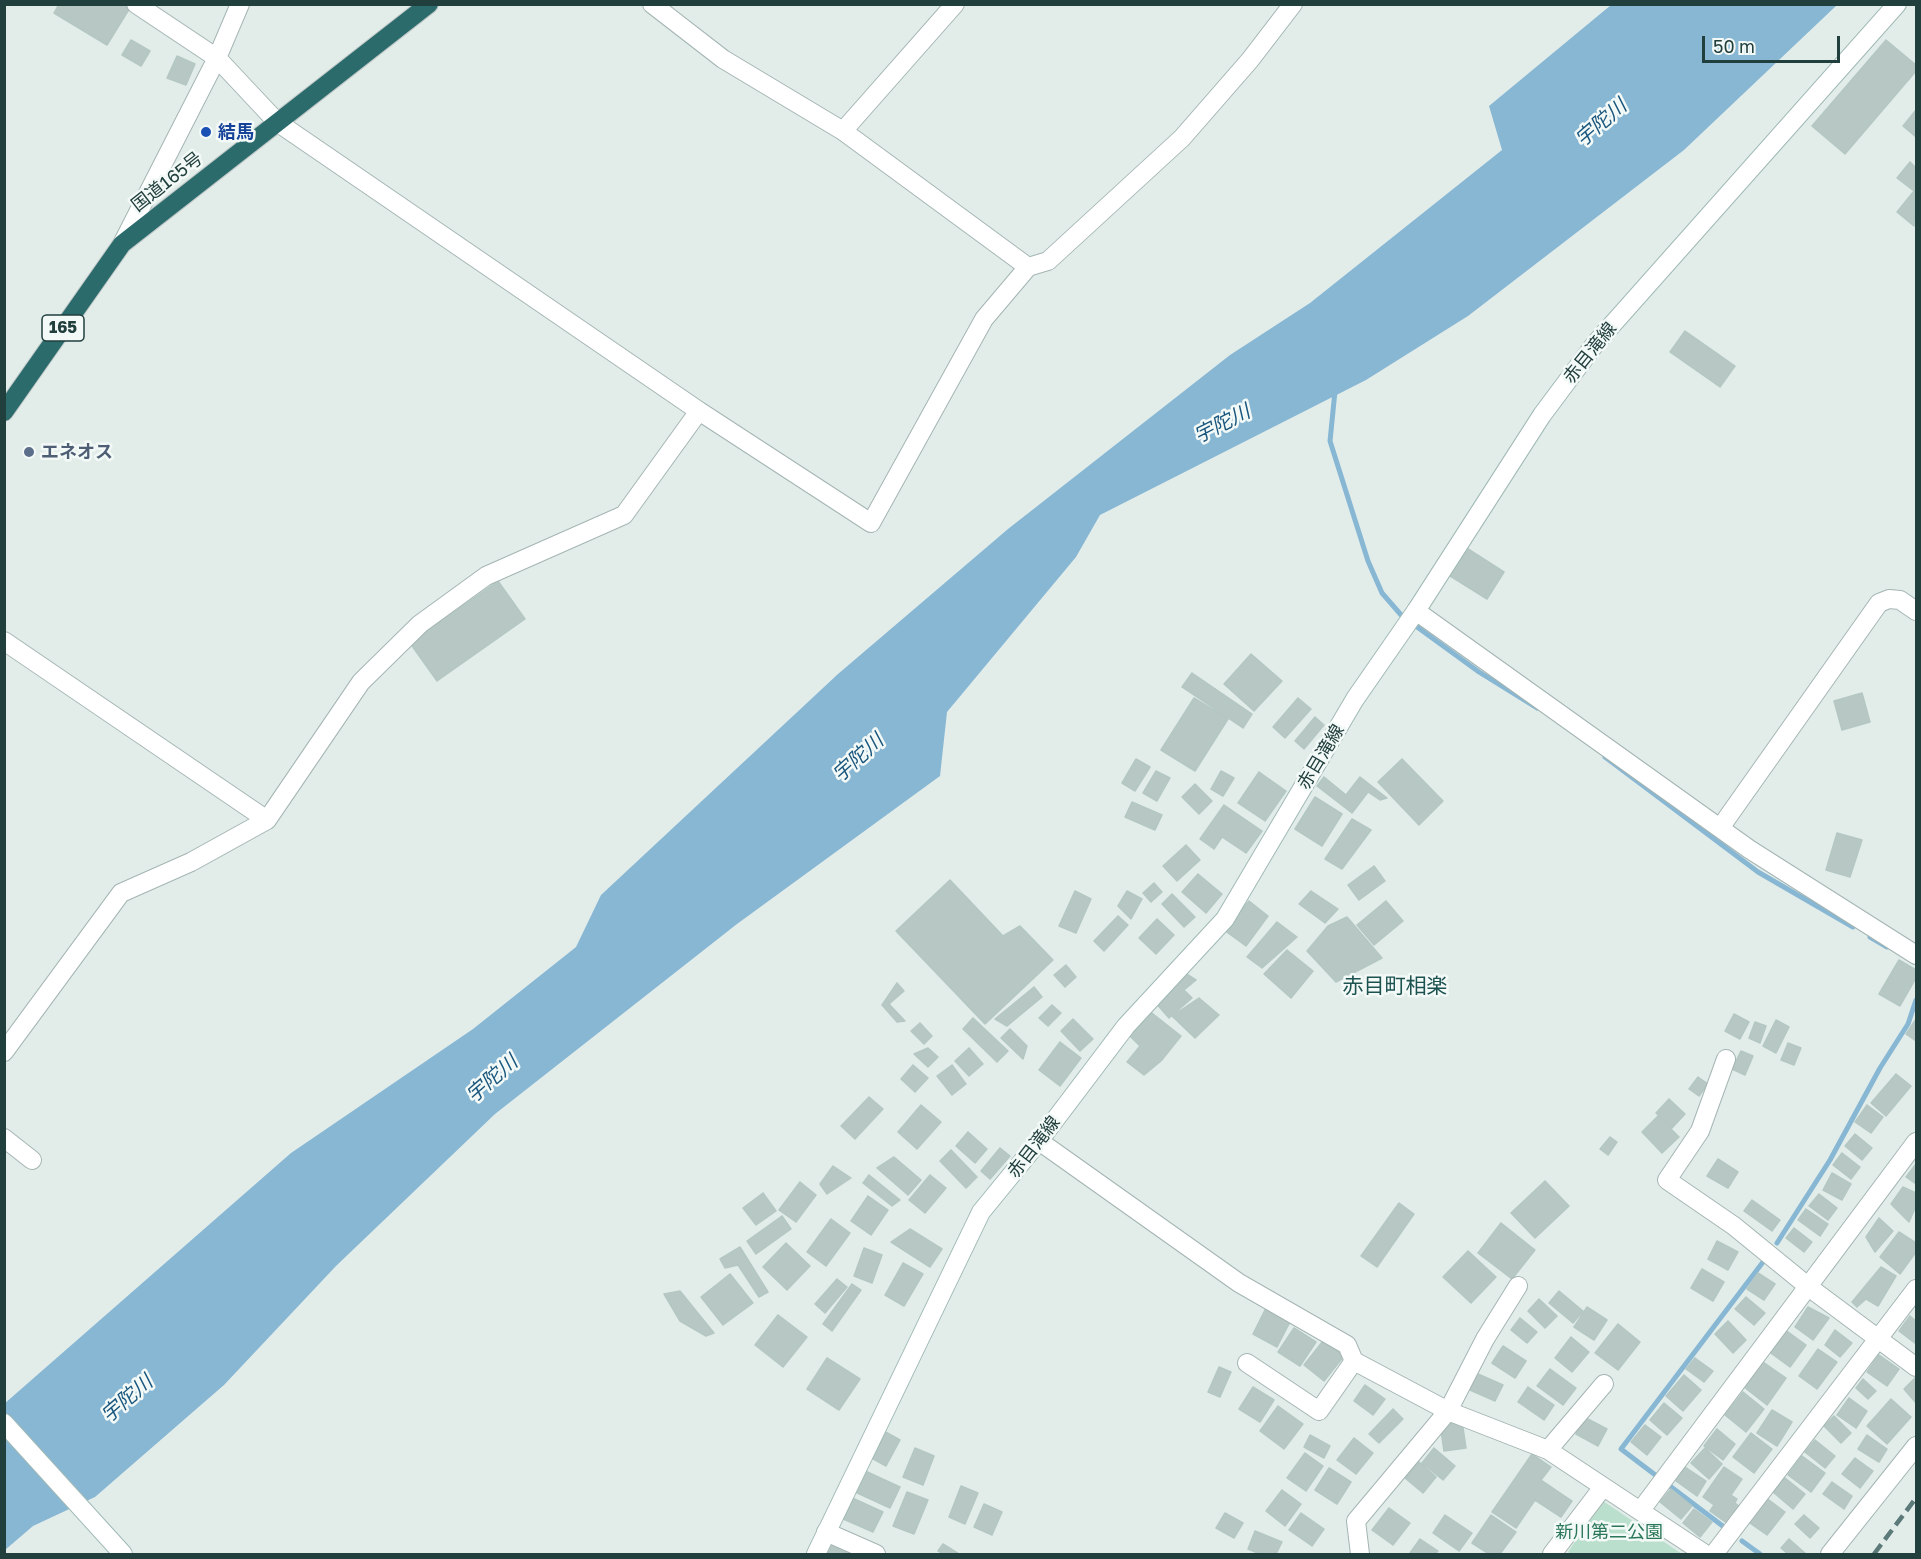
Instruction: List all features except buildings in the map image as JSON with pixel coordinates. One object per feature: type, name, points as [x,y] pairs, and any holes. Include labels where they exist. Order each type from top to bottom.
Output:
[{"type":"highway","name":"国道165号","points":[[4,412],[122,244],[429,4]]},
{"type":"street","points":[[136,4],[217,58],[277,122],[699,411],[871,523],[984,319],[1028,267],[1048,261],[1182,138],[1251,60],[1293,4]]},
{"type":"street","points":[[122,244],[217,58],[240,4]]},
{"type":"street","points":[[652,4],[723,59],[843,131],[1028,267]]},
{"type":"street","points":[[843,131],[955,4]]},
{"type":"street","name":"赤目滝線","points":[[816,1554],[981,1212],[1039,1141],[1126,1026],[1225,919],[1355,699],[1416,611],[1542,415],[1595,344],[1897,4]]},
{"type":"street","points":[[4,1052],[121,893],[191,862],[267,820],[361,682],[420,624],[486,576],[624,515],[699,411]]},
{"type":"street","points":[[1720,828],[1879,603],[1889,599],[1900,600],[1917,611]]},
{"type":"street","points":[[1416,611],[1720,828],[1917,956]]},
{"type":"street","points":[[4,642],[267,820]]},
{"type":"street","points":[[1726,1059],[1700,1131],[1666,1180],[1734,1226],[1810,1288],[1917,1367]]},
{"type":"street","points":[[4,1138],[32,1160]]},
{"type":"street","points":[[1039,1141],[1239,1283],[1347,1346],[1354,1361],[1448,1411],[1548,1450],[1705,1554]]},
{"type":"street","points":[[1641,1510],[1810,1288],[1917,1142]]},
{"type":"street","points":[[1360,1554],[1356,1521],[1448,1411],[1485,1339],[1518,1286]]},
{"type":"street","points":[[1714,1554],[1917,1289]]},
{"type":"street","points":[[1247,1363],[1318,1411],[1354,1361]]},
{"type":"street","points":[[1548,1450],[1604,1384]]},
{"type":"street","points":[[4,1423],[121,1553]]},
{"type":"street","points":[[1830,1554],[1917,1446]]},
{"type":"street","points":[[1552,1554],[1603,1487]]},
{"type":"street","points":[[826,1532],[876,1554]]},
{"type":"green space","name":"新川第二公園","points":[[1603,1501],[1682,1554],[1571,1554],[1568,1552]]},
{"type":"water","name":"宇陀川","points":[[1611,5],[1837,5],[1684,150],[1468,316],[1366,380],[1100,515],[1076,557],[947,712],[940,776],[737,924],[495,1114],[336,1266],[224,1385],[95,1497],[33,1526],[5,1550],[4,1404],[291,1153],[473,1029],[576,947],[601,895],[838,674],[1008,529],[1230,355],[1310,303],[1502,150],[1489,106]]},
{"type":"waterway","points":[[1335,391],[1330,441],[1368,561],[1382,593],[1402,616],[1479,672],[1537,708]]},
{"type":"waterway","points":[[1605,757],[1758,872],[1853,927]]},
{"type":"waterway","points":[[1870,937],[1887,947]]},
{"type":"waterway","points":[[1777,1243],[1830,1160],[1880,1068],[1908,1024],[1916,1000]]},
{"type":"waterway","points":[[1724,1527],[1621,1449],[1763,1262]]},
{"type":"waterway","points":[[1742,1541],[1760,1554]]},
{"type":"railway","points":[[1874,1554],[1916,1498]]},
{"type":"place","name":"結馬","points":[[206,132]]},
{"type":"place","name":"エネオス","points":[[29,452]]},
{"type":"district","name":"赤目町相楽","points":[[1395,986]]}]
